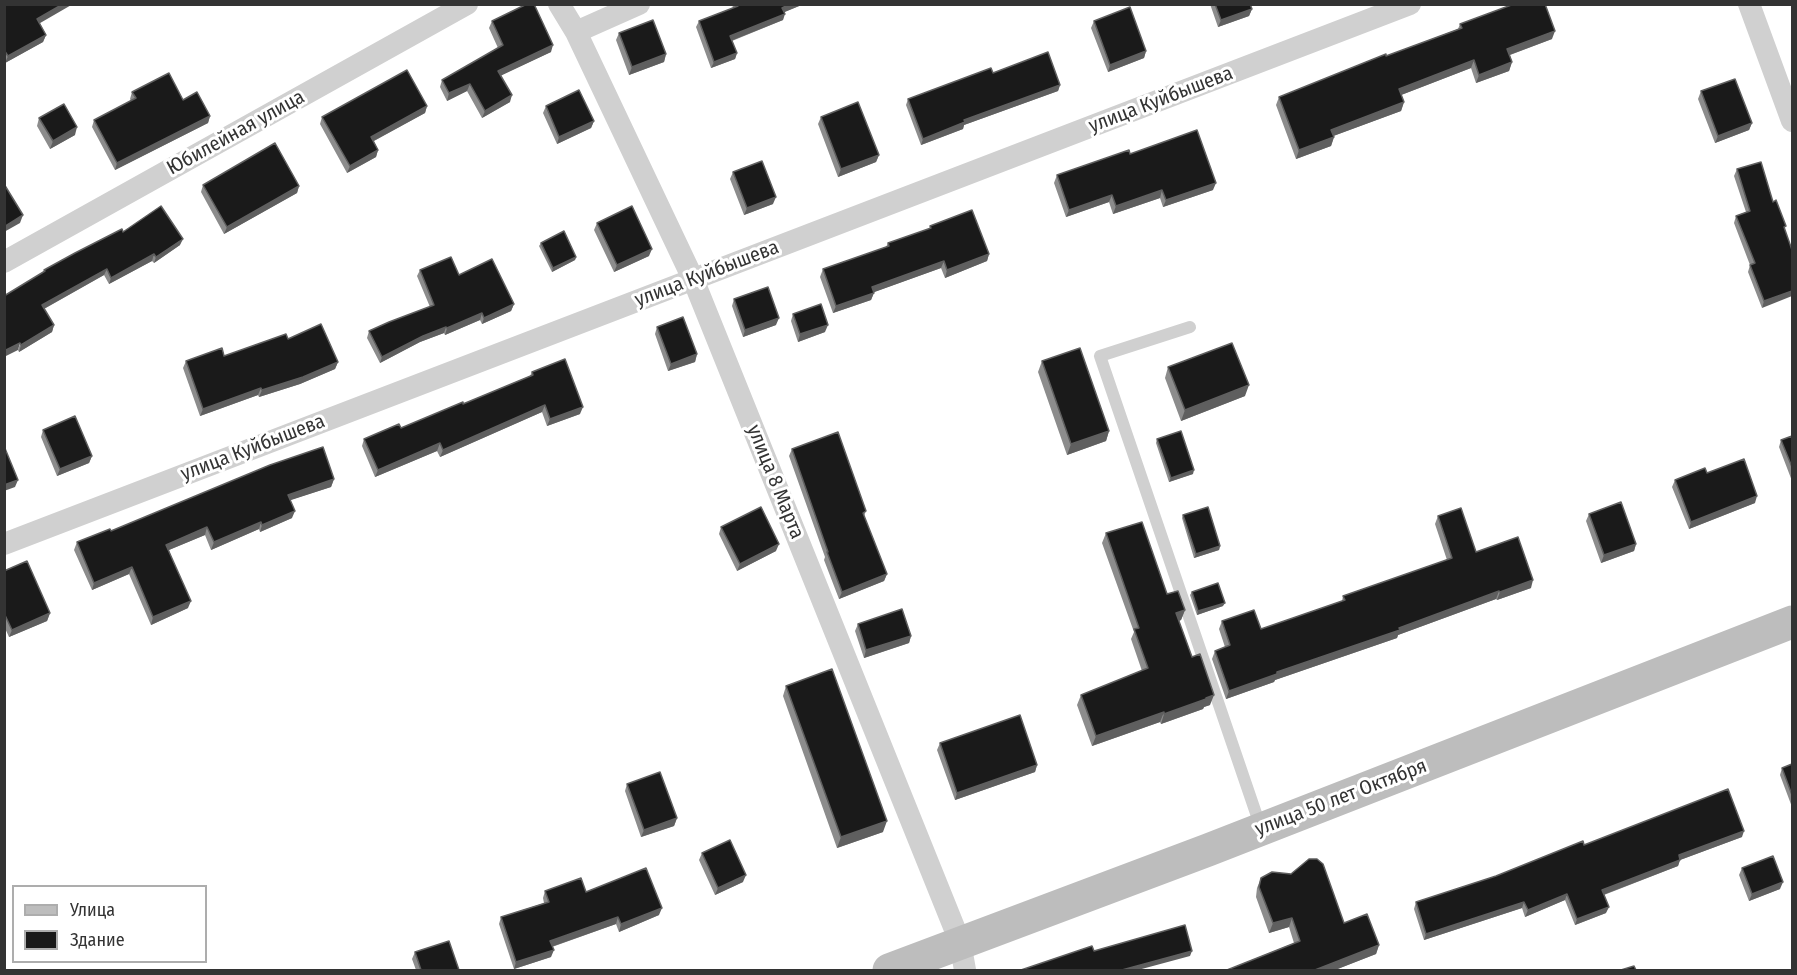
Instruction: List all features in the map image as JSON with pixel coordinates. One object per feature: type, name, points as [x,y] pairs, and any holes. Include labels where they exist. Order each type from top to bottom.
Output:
[{"type":"main road","name":"улица 50 лет Октября","points":[[889,970],[962,956],[1262,829],[1792,622]]},
{"type":"street","name":"Юбилейная улица","points":[[4,262],[468,4]]},
{"type":"street","name":"улица 8 Марта","points":[[559,4],[576,32],[693,279],[962,956]]},
{"type":"street","points":[[576,32],[639,4]]},
{"type":"street","name":"улица Куйбышева","points":[[4,544],[1410,4]]},
{"type":"street","points":[[1749,4],[1792,121]]},
{"type":"lane","points":[[1190,327],[1100,356],[1262,829]]},
{"type":"building","points":[[4,4],[63,4],[37,19],[46,35],[8,56],[4,50]]},
{"type":"building","points":[[527,4],[534,4],[553,45],[498,71],[512,95],[485,111],[470,84],[449,93],[442,80],[503,45],[492,21]]},
{"type":"building","points":[[737,4],[790,4],[782,8],[785,14],[730,36],[737,53],[714,62],[699,21],[738,6]]},
{"type":"building","points":[[1215,4],[1250,4],[1252,9],[1221,20]]},
{"type":"building","points":[[1514,4],[1545,4],[1555,31],[1507,49],[1512,62],[1479,75],[1474,60],[1399,89],[1404,102],[1331,130],[1334,137],[1299,150],[1279,97],[1386,54],[1386,56],[1462,28],[1460,24]]},
{"type":"building","points":[[1130,7],[1146,51],[1110,65],[1094,21]]},
{"type":"building","points":[[653,20],[666,54],[632,67],[619,33]]},
{"type":"building","points":[[1048,52],[1060,85],[964,120],[965,122],[923,139],[908,99],[991,68],[993,73]]},
{"type":"building","points":[[407,70],[427,106],[371,137],[378,150],[350,166],[322,117]]},
{"type":"building","points":[[169,73],[183,100],[197,92],[210,116],[117,163],[94,120],[136,98],[132,92]]},
{"type":"building","points":[[1735,79],[1752,123],[1718,136],[1701,91]]},
{"type":"building","points":[[579,90],[594,121],[559,137],[546,106]]},
{"type":"building","points":[[858,102],[879,155],[841,169],[821,117]]},
{"type":"building","points":[[64,104],[77,127],[53,141],[39,118]]},
{"type":"building","points":[[1197,130],[1216,183],[1166,200],[1162,190],[1116,206],[1112,195],[1069,210],[1057,175],[1129,150],[1130,154]]},
{"type":"building","points":[[275,143],[299,186],[227,227],[203,185]]},
{"type":"building","points":[[762,161],[776,197],[747,208],[733,172]]},
{"type":"building","points":[[1761,162],[1773,202],[1776,200],[1786,226],[1784,227],[1792,250],[1792,291],[1764,301],[1750,265],[1755,263],[1736,216],[1750,211],[1737,169]]},
{"type":"building","points":[[4,184],[23,215],[4,227]]},
{"type":"building","points":[[161,206],[183,239],[156,257],[154,254],[111,278],[107,269],[42,305],[54,325],[21,345],[20,343],[4,351],[4,296],[75,253],[122,229],[123,232]]},
{"type":"building","points":[[632,206],[652,249],[617,265],[597,223]]},
{"type":"building","points":[[972,210],[989,254],[947,270],[944,261],[872,287],[874,293],[836,306],[823,269],[889,246],[888,243]]},
{"type":"building","points":[[564,231],[576,257],[553,268],[541,243]]},
{"type":"building","points":[[451,257],[459,275],[492,259],[514,304],[484,318],[482,313],[423,336],[382,357],[369,331],[434,305],[420,270]]},
{"type":"building","points":[[768,287],[779,318],[745,330],[734,299]]},
{"type":"building","points":[[821,304],[828,325],[800,334],[793,314]]},
{"type":"building","points":[[683,317],[697,354],[671,364],[657,327]]},
{"type":"building","points":[[321,324],[338,362],[303,377],[262,390],[261,388],[203,409],[186,361],[222,348],[224,356],[286,334],[288,339]]},
{"type":"building","points":[[1232,343],[1249,385],[1185,410],[1168,367]]},
{"type":"building","points":[[1080,348],[1109,431],[1071,444],[1042,361]]},
{"type":"building","points":[[565,359],[583,407],[550,419],[545,405],[443,450],[440,443],[378,470],[364,439],[399,424],[401,428],[463,402],[463,404]]},
{"type":"building","points":[[75,416],[92,456],[60,469],[43,430]]},
{"type":"building","points":[[1181,431],[1194,470],[1171,478],[1157,439]]},
{"type":"building","points":[[838,432],[866,511],[863,513],[887,574],[842,592],[792,449]]},
{"type":"building","points":[[1792,436],[1792,467],[1781,440]]},
{"type":"building","points":[[4,446],[18,480],[4,485]]},
{"type":"building","points":[[323,447],[334,479],[288,495],[295,511],[262,525],[261,522],[214,542],[207,527],[166,545],[191,601],[153,617],[132,567],[94,583],[77,542],[110,529],[111,531],[270,465]]},
{"type":"building","points":[[1744,459],[1757,496],[1691,522],[1675,480],[1705,468],[1707,473]]},
{"type":"building","points":[[1621,502],[1636,544],[1604,555],[1589,514]]},
{"type":"building","points":[[761,507],[779,544],[740,564],[721,527]]},
{"type":"building","points":[[1208,507],[1220,546],[1196,554],[1183,515]]},
{"type":"building","points":[[1461,508],[1476,552],[1518,537],[1533,580],[1229,691],[1215,651],[1230,645],[1222,621],[1254,610],[1261,629],[1345,600],[1343,596],[1452,558],[1438,516]]},
{"type":"building","points":[[1142,522],[1167,594],[1178,591],[1185,610],[1176,613],[1192,657],[1200,654],[1214,695],[1096,736],[1081,695],[1148,668],[1134,629],[1139,628],[1106,533]]},
{"type":"building","points":[[27,561],[50,613],[12,630],[4,613],[4,571]]},
{"type":"building","points":[[1218,583],[1225,603],[1198,611],[1192,592]]},
{"type":"building","points":[[902,609],[911,636],[866,650],[858,624]]},
{"type":"building","points":[[832,669],[887,821],[841,837],[786,686]]},
{"type":"building","points":[[1020,715],[1037,765],[957,793],[940,743]]},
{"type":"building","points":[[1792,764],[1792,795],[1782,768]]},
{"type":"building","points":[[660,772],[677,818],[644,830],[627,784]]},
{"type":"building","points":[[1728,789],[1744,831],[1679,855],[1680,860],[1602,890],[1609,907],[1577,919],[1567,894],[1528,910],[1524,902],[1426,934],[1416,902],[1496,876],[1583,841],[1584,845]]},
{"type":"building","points":[[730,840],[746,875],[718,888],[702,853]]},
{"type":"building","points":[[1773,856],[1783,882],[1752,894],[1742,868]]},
{"type":"building","points":[[1309,859],[1317,859],[1323,864],[1344,923],[1367,914],[1379,945],[1315,970],[1227,970],[1300,941],[1292,918],[1273,923],[1259,887],[1261,878],[1272,872],[1291,874]]},
{"type":"building","points":[[646,868],[662,908],[621,924],[618,917],[550,941],[554,950],[516,962],[501,917],[549,902],[545,891],[581,878],[586,892]]},
{"type":"building","points":[[1185,925],[1192,951],[1122,970],[1021,970],[1092,946],[1094,951]]},
{"type":"building","points":[[449,941],[459,970],[421,970],[415,952]]},
{"type":"building","points":[[1634,966],[1636,970],[1621,970]]}]
